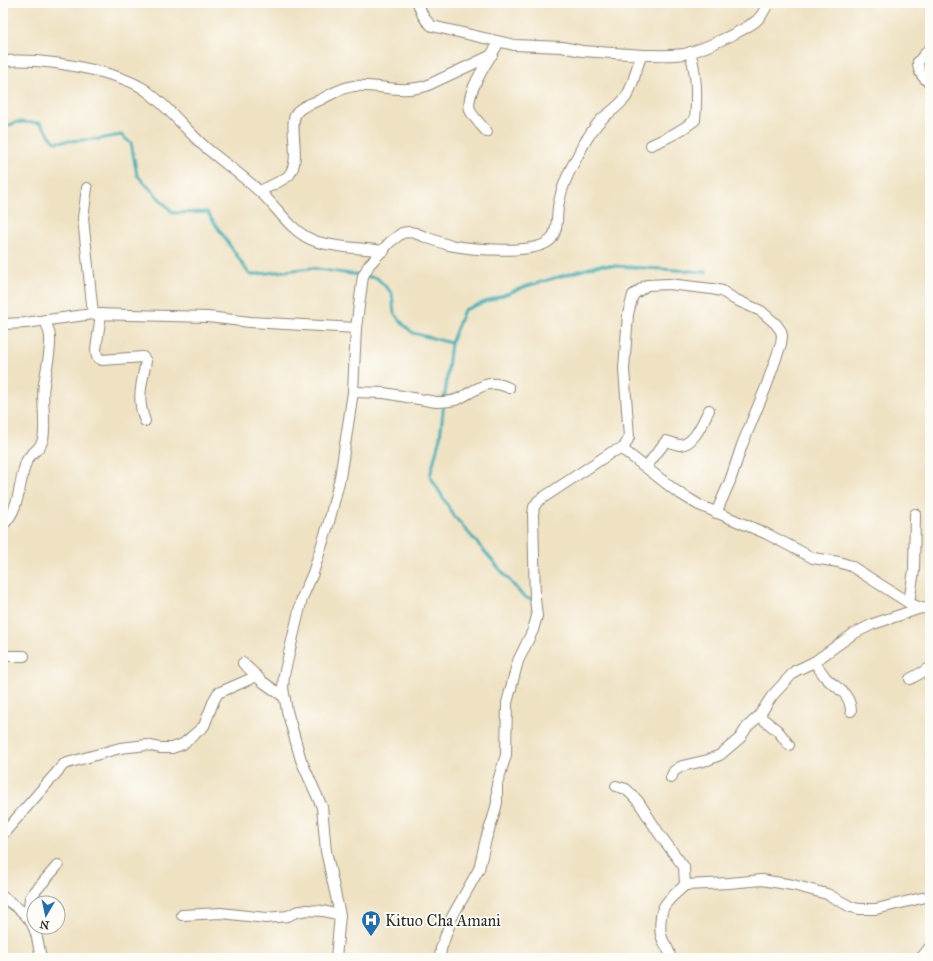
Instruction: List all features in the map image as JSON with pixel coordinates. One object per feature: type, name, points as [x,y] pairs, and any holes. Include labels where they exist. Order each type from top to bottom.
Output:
[{"type":"street","points":[[418,3],[423,16],[432,26],[499,42],[514,45],[562,47],[582,51],[644,55],[670,55],[690,52],[743,30],[757,20],[764,12],[768,3]]},
{"type":"street","points":[[487,132],[471,112],[469,105],[474,86],[499,42]]},
{"type":"street","points":[[930,48],[918,62],[918,69],[919,73],[930,83]]},
{"type":"street","points":[[651,145],[683,130],[695,120],[697,89],[695,68],[690,52]]},
{"type":"street","points":[[260,191],[289,176],[293,167],[296,147],[293,119],[298,111],[308,105],[345,88],[354,86],[401,90],[415,89],[426,86],[492,55]]},
{"type":"street","points":[[336,958],[340,916],[326,851],[322,808],[301,760],[284,697],[283,688],[284,674],[302,598],[313,573],[329,522],[338,485],[353,392],[356,328],[364,276],[369,265],[384,251],[390,242],[402,233],[409,232],[450,245],[513,250],[537,247],[552,239],[555,233],[558,203],[562,190],[578,154],[593,129],[625,99],[630,90],[641,57],[644,55]]},
{"type":"street","points":[[3,61],[36,60],[68,64],[129,81],[143,88],[160,101],[204,146],[260,191],[300,233],[315,241],[384,251]]},
{"type":"street","points":[[87,188],[83,218],[97,314],[97,357],[102,360],[143,357],[146,361],[139,400],[145,421]]},
{"type":"street","points":[[623,450],[629,437],[624,369],[628,314],[633,295],[647,285],[669,284],[712,289],[722,291],[734,299],[761,311],[776,324],[781,331],[781,344],[766,387],[742,445],[730,481],[716,513]]},
{"type":"street","points":[[3,324],[25,323],[97,314],[208,317],[250,322],[356,328]]},
{"type":"street","points":[[3,525],[9,520],[16,508],[23,472],[30,455],[38,449],[42,442],[44,430],[44,385],[48,365],[50,338],[45,320]]},
{"type":"street","points":[[353,392],[384,393],[444,402],[456,400],[481,386],[500,384],[509,388]]},
{"type":"street","points":[[646,467],[666,441],[679,445],[690,441],[701,426],[709,410]]},
{"type":"street","points":[[440,958],[441,949],[452,917],[479,869],[493,818],[498,784],[506,755],[507,703],[518,661],[533,630],[537,616],[535,599],[533,530],[534,507],[538,501],[612,452],[623,450],[676,491],[716,513],[767,534],[813,558],[839,562],[851,566],[909,603],[926,609]]},
{"type":"street","points":[[909,603],[914,570],[915,514]]},
{"type":"street","points":[[671,778],[674,770],[682,766],[708,760],[720,755],[740,738],[747,727],[759,716],[772,696],[795,671],[814,662],[853,634],[872,624],[926,609]]},
{"type":"street","points":[[3,656],[24,656]]},
{"type":"street","points":[[814,662],[827,679],[846,695],[850,704],[850,711]]},
{"type":"street","points":[[243,663],[263,682],[284,697]]},
{"type":"street","points":[[910,679],[930,668]]},
{"type":"street","points":[[3,834],[64,764],[120,748],[147,745],[160,748],[172,748],[183,744],[204,726],[218,693],[257,676]]},
{"type":"street","points":[[759,716],[778,731],[789,745]]},
{"type":"street","points":[[616,786],[626,789],[638,801],[660,835],[684,867],[685,885]]},
{"type":"street","points":[[32,895],[58,865]]},
{"type":"street","points":[[670,958],[670,954],[662,940],[660,929],[664,905],[685,885],[762,880],[793,885],[827,894],[851,907],[859,909],[876,909],[930,896]]},
{"type":"street","points":[[3,897],[26,915]]},
{"type":"street","points":[[182,915],[221,913],[266,918],[288,916],[296,912],[307,910],[323,911],[340,916]]},
{"type":"street","points":[[36,935],[41,958]]},
{"type":"street","points":[[921,958],[930,946]]},
{"type":"waterway","points":[[3,127],[18,122],[40,123],[55,142],[98,139],[121,135],[131,143],[137,175],[173,213],[207,212],[250,275],[311,268],[377,278],[392,293],[394,313],[413,333],[451,343]]},
{"type":"waterway","points":[[532,599],[522,595],[454,516],[430,476],[440,437],[451,343],[464,310],[527,286],[600,265],[706,272]]},
{"type":"place","name":"Kituo Cha Amani","points":[[371,937]]}]
